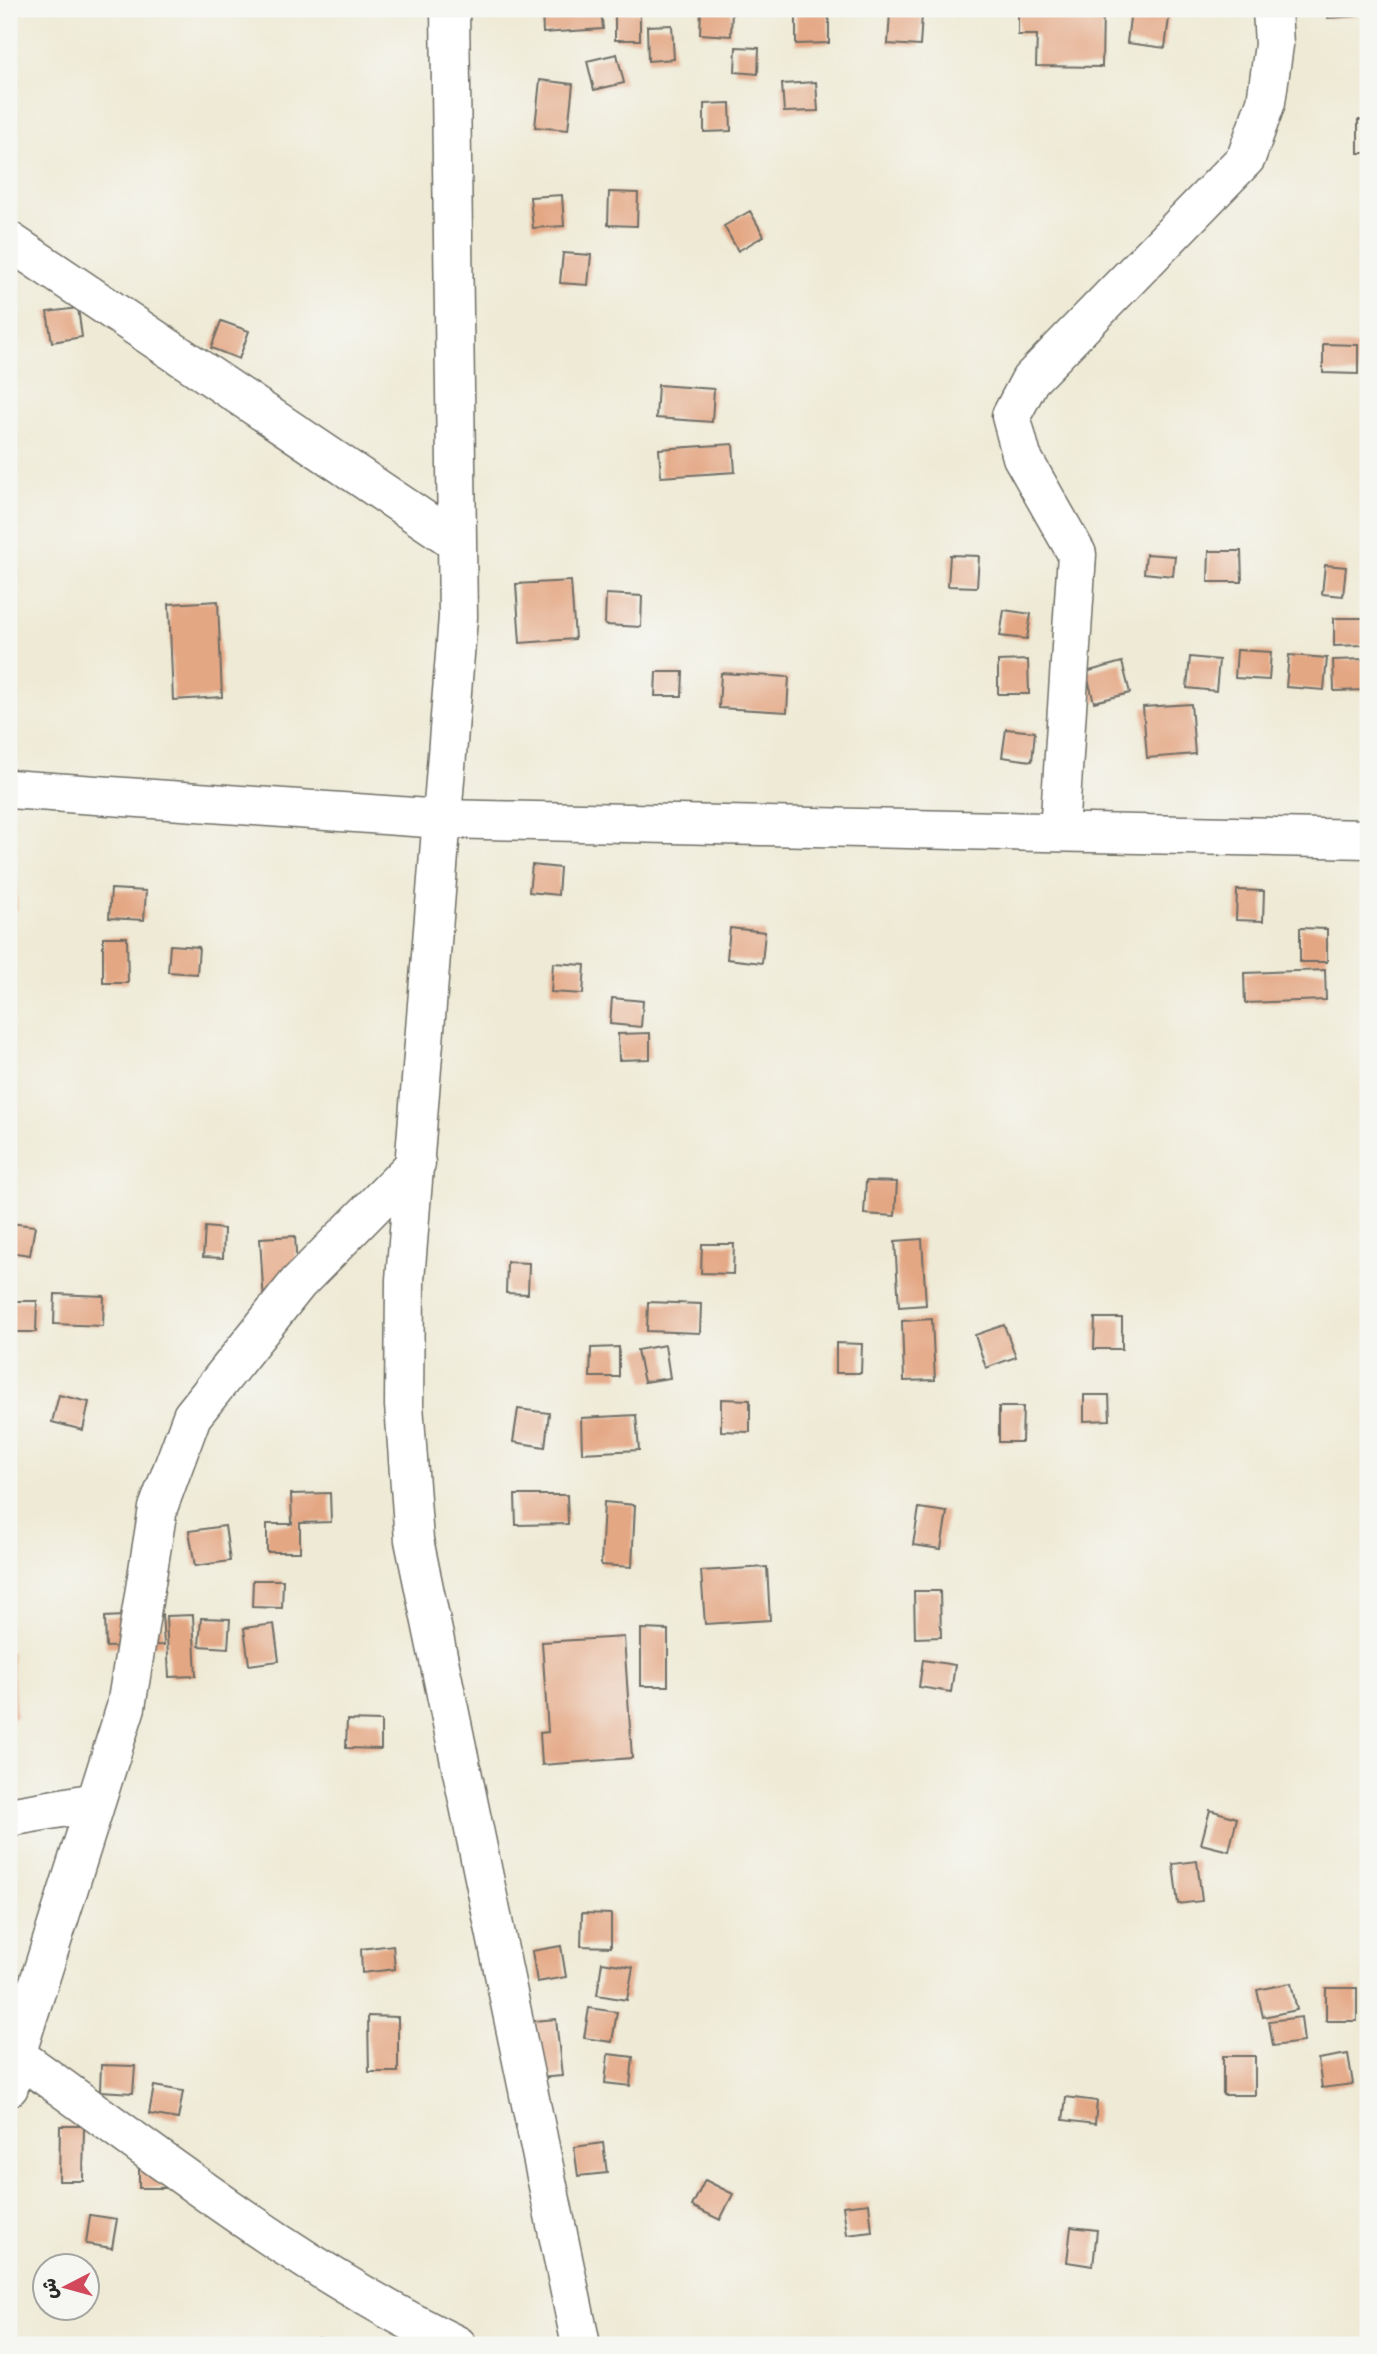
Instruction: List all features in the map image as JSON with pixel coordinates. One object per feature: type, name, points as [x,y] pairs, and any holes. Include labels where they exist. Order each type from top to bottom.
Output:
[{"type":"street","points":[[450,9],[458,617],[405,1280],[404,1405],[414,1540],[581,2345]]},
{"type":"street","points":[[1059,832],[1077,554],[1022,457],[1011,416],[1030,380],[1246,158],[1266,103],[1274,45],[1272,9]]},
{"type":"street","points":[[9,241],[457,542]]},
{"type":"street","points":[[9,789],[442,819],[1368,839]]},
{"type":"street","points":[[416,1163],[298,1283],[192,1416],[158,1508],[126,1707],[12,2071],[326,2271],[457,2345]]},
{"type":"street","points":[[9,1818],[96,1802]]},
{"type":"building","points":[[542,9],[601,9],[603,29],[543,33]]},
{"type":"building","points":[[701,9],[732,9],[731,36],[700,34]]},
{"type":"building","points":[[796,9],[829,9],[829,43],[796,44]]},
{"type":"building","points":[[1018,9],[1103,9],[1102,67],[1036,66],[1037,35],[1018,35]]},
{"type":"building","points":[[1131,9],[1170,11],[1165,48],[1127,43]]},
{"type":"building","points":[[1328,9],[1356,9],[1357,16],[1328,18]]},
{"type":"building","points":[[615,12],[640,12],[640,40],[615,40]]},
{"type":"building","points":[[890,12],[922,14],[920,46],[888,44]]},
{"type":"building","points":[[672,25],[674,59],[648,61],[647,26]]},
{"type":"building","points":[[736,47],[759,48],[758,74],[735,72]]},
{"type":"building","points":[[617,54],[624,83],[594,90],[587,61]]},
{"type":"building","points":[[540,80],[573,84],[568,130],[535,127]]},
{"type":"building","points":[[816,82],[818,111],[784,112],[782,84]]},
{"type":"building","points":[[730,103],[731,131],[704,132],[704,104]]},
{"type":"building","points":[[1358,120],[1368,120],[1368,153],[1358,153]]},
{"type":"building","points":[[609,192],[638,193],[637,226],[608,225]]},
{"type":"building","points":[[562,195],[564,226],[533,228],[530,197]]},
{"type":"building","points":[[750,211],[764,236],[738,251],[724,226]]},
{"type":"building","points":[[563,253],[591,255],[588,285],[560,283]]},
{"type":"building","points":[[78,308],[82,337],[52,342],[47,312]]},
{"type":"building","points":[[221,321],[249,331],[239,359],[211,348]]},
{"type":"building","points":[[1323,344],[1358,345],[1358,374],[1323,373]]},
{"type":"building","points":[[658,385],[714,389],[712,422],[656,418]]},
{"type":"building","points":[[733,444],[735,472],[661,477],[659,449]]},
{"type":"building","points":[[1209,551],[1241,551],[1242,582],[1208,582]]},
{"type":"building","points":[[1146,554],[1175,556],[1173,576],[1144,573]]},
{"type":"building","points":[[950,555],[979,556],[977,587],[948,586]]},
{"type":"building","points":[[1325,565],[1346,567],[1343,596],[1322,594]]},
{"type":"building","points":[[571,581],[575,639],[520,643],[516,584]]},
{"type":"building","points":[[606,594],[642,596],[641,627],[605,625]]},
{"type":"building","points":[[218,601],[222,697],[173,700],[169,604]]},
{"type":"building","points":[[1004,610],[1031,614],[1027,639],[1000,636]]},
{"type":"building","points":[[1334,618],[1364,618],[1364,645],[1334,646]]},
{"type":"building","points":[[1237,650],[1271,652],[1269,680],[1235,678]]},
{"type":"building","points":[[1289,655],[1327,658],[1324,690],[1286,687]]},
{"type":"building","points":[[1190,657],[1219,660],[1216,691],[1187,688]]},
{"type":"building","points":[[1368,659],[1368,690],[1334,691],[1333,660]]},
{"type":"building","points":[[1028,660],[1029,694],[998,694],[998,661]]},
{"type":"building","points":[[1122,662],[1130,693],[1094,702],[1086,672]]},
{"type":"building","points":[[656,672],[683,672],[682,696],[655,696]]},
{"type":"building","points":[[721,673],[789,677],[787,712],[719,708]]},
{"type":"building","points":[[1191,704],[1195,754],[1147,758],[1143,707]]},
{"type":"building","points":[[1006,729],[1035,732],[1032,761],[1002,757]]},
{"type":"building","points":[[532,865],[560,868],[558,895],[529,892]]},
{"type":"building","points":[[16,879],[17,910],[9,911],[9,880]]},
{"type":"building","points":[[111,889],[146,891],[144,920],[109,918]]},
{"type":"building","points":[[1237,890],[1264,891],[1263,921],[1236,920]]},
{"type":"building","points":[[730,928],[765,932],[762,963],[727,959]]},
{"type":"building","points":[[1300,928],[1327,929],[1327,962],[1300,962]]},
{"type":"building","points":[[103,937],[127,937],[128,983],[103,983]]},
{"type":"building","points":[[170,945],[199,947],[197,974],[168,972]]},
{"type":"building","points":[[553,963],[585,965],[583,994],[551,992]]},
{"type":"building","points":[[1325,970],[1326,1000],[1245,1003],[1244,973]]},
{"type":"building","points":[[612,998],[643,1001],[641,1027],[610,1024]]},
{"type":"building","points":[[650,1033],[650,1059],[619,1060],[618,1034]]},
{"type":"building","points":[[866,1181],[897,1182],[895,1216],[864,1214]]},
{"type":"building","points":[[10,1223],[35,1226],[30,1255],[9,1252]]},
{"type":"building","points":[[205,1227],[224,1229],[223,1258],[203,1257]]},
{"type":"building","points":[[295,1236],[299,1301],[264,1304],[260,1238]]},
{"type":"building","points":[[922,1239],[926,1305],[899,1307],[895,1241]]},
{"type":"building","points":[[702,1244],[734,1244],[733,1274],[701,1273]]},
{"type":"building","points":[[507,1262],[529,1263],[528,1294],[506,1293]]},
{"type":"building","points":[[55,1294],[104,1296],[103,1326],[54,1324]]},
{"type":"building","points":[[9,1301],[37,1301],[36,1332],[9,1332]]},
{"type":"building","points":[[648,1302],[701,1304],[700,1333],[647,1331]]},
{"type":"building","points":[[1095,1318],[1122,1318],[1122,1349],[1094,1349]]},
{"type":"building","points":[[932,1319],[935,1380],[904,1381],[902,1321]]},
{"type":"building","points":[[1004,1325],[1016,1357],[986,1368],[975,1335]]},
{"type":"building","points":[[836,1343],[862,1344],[861,1373],[836,1373]]},
{"type":"building","points":[[665,1345],[670,1378],[644,1382],[637,1350]]},
{"type":"building","points":[[619,1347],[619,1377],[590,1377],[591,1348]]},
{"type":"building","points":[[59,1395],[89,1402],[83,1430],[52,1422]]},
{"type":"building","points":[[1084,1395],[1109,1395],[1110,1420],[1084,1421]]},
{"type":"building","points":[[721,1399],[750,1400],[750,1432],[721,1431]]},
{"type":"building","points":[[999,1407],[1023,1407],[1022,1442],[999,1442]]},
{"type":"building","points":[[518,1409],[549,1413],[545,1447],[513,1442]]},
{"type":"building","points":[[636,1415],[639,1450],[582,1453],[581,1418]]},
{"type":"building","points":[[330,1493],[331,1522],[300,1523],[300,1552],[267,1552],[267,1524],[292,1524],[291,1494]]},
{"type":"building","points":[[515,1495],[567,1495],[568,1524],[516,1525]]},
{"type":"building","points":[[604,1502],[635,1505],[632,1567],[601,1565]]},
{"type":"building","points":[[919,1508],[947,1512],[941,1549],[913,1545]]},
{"type":"building","points":[[225,1526],[230,1561],[195,1566],[189,1531]]},
{"type":"building","points":[[767,1567],[770,1620],[705,1624],[701,1571]]},
{"type":"building","points":[[253,1580],[283,1580],[282,1608],[252,1607]]},
{"type":"building","points":[[914,1591],[940,1591],[941,1637],[915,1638]]},
{"type":"building","points":[[162,1614],[164,1645],[106,1647],[105,1617]]},
{"type":"building","points":[[193,1615],[196,1676],[169,1677],[166,1616]]},
{"type":"building","points":[[201,1618],[230,1619],[228,1648],[199,1646]]},
{"type":"building","points":[[274,1624],[279,1661],[249,1665],[244,1628]]},
{"type":"building","points":[[641,1629],[668,1630],[668,1686],[641,1686]]},
{"type":"building","points":[[624,1637],[632,1758],[542,1765],[540,1733],[548,1732],[542,1642]]},
{"type":"building","points":[[11,1651],[16,1717],[9,1718],[9,1652]]},
{"type":"building","points":[[923,1660],[955,1665],[951,1692],[919,1687]]},
{"type":"building","points":[[347,1720],[381,1721],[381,1749],[346,1748]]},
{"type":"building","points":[[1210,1810],[1237,1818],[1229,1851],[1201,1844]]},
{"type":"building","points":[[1197,1861],[1202,1901],[1178,1904],[1173,1864]]},
{"type":"building","points":[[582,1913],[611,1914],[611,1947],[581,1946]]},
{"type":"building","points":[[393,1945],[395,1969],[362,1973],[361,1949]]},
{"type":"building","points":[[561,1946],[566,1977],[537,1982],[532,1951]]},
{"type":"building","points":[[602,1962],[633,1967],[627,2000],[597,1995]]},
{"type":"building","points":[[1291,1983],[1297,2010],[1263,2017],[1257,1990]]},
{"type":"building","points":[[1326,1988],[1357,1988],[1357,2021],[1326,2021]]},
{"type":"building","points":[[589,2008],[617,2012],[612,2042],[584,2038]]},
{"type":"building","points":[[368,2016],[398,2017],[398,2072],[369,2072]]},
{"type":"building","points":[[1301,2017],[1304,2042],[1273,2046],[1269,2021]]},
{"type":"building","points":[[556,2019],[562,2076],[526,2079],[522,2022]]},
{"type":"building","points":[[608,2054],[633,2057],[630,2086],[605,2083]]},
{"type":"building","points":[[1348,2054],[1353,2084],[1322,2088],[1318,2059]]},
{"type":"building","points":[[1223,2056],[1255,2056],[1255,2095],[1223,2095]]},
{"type":"building","points":[[101,2065],[135,2066],[133,2093],[100,2091]]},
{"type":"building","points":[[154,2086],[183,2091],[178,2119],[149,2114]]},
{"type":"building","points":[[1066,2097],[1097,2101],[1095,2124],[1063,2120]]},
{"type":"building","points":[[60,2126],[84,2126],[83,2181],[59,2181]]},
{"type":"building","points":[[603,2143],[607,2173],[578,2176],[574,2147]]},
{"type":"building","points":[[139,2153],[165,2153],[165,2188],[139,2188]]},
{"type":"building","points":[[705,2180],[733,2194],[720,2220],[692,2206]]},
{"type":"building","points":[[869,2203],[872,2232],[847,2235],[843,2206]]},
{"type":"building","points":[[90,2215],[117,2219],[112,2248],[86,2244]]},
{"type":"building","points":[[1071,2227],[1097,2230],[1093,2266],[1067,2262]]},
{"type":"building","points":[[318,2338],[354,2344],[354,2345],[317,2345]]}]
